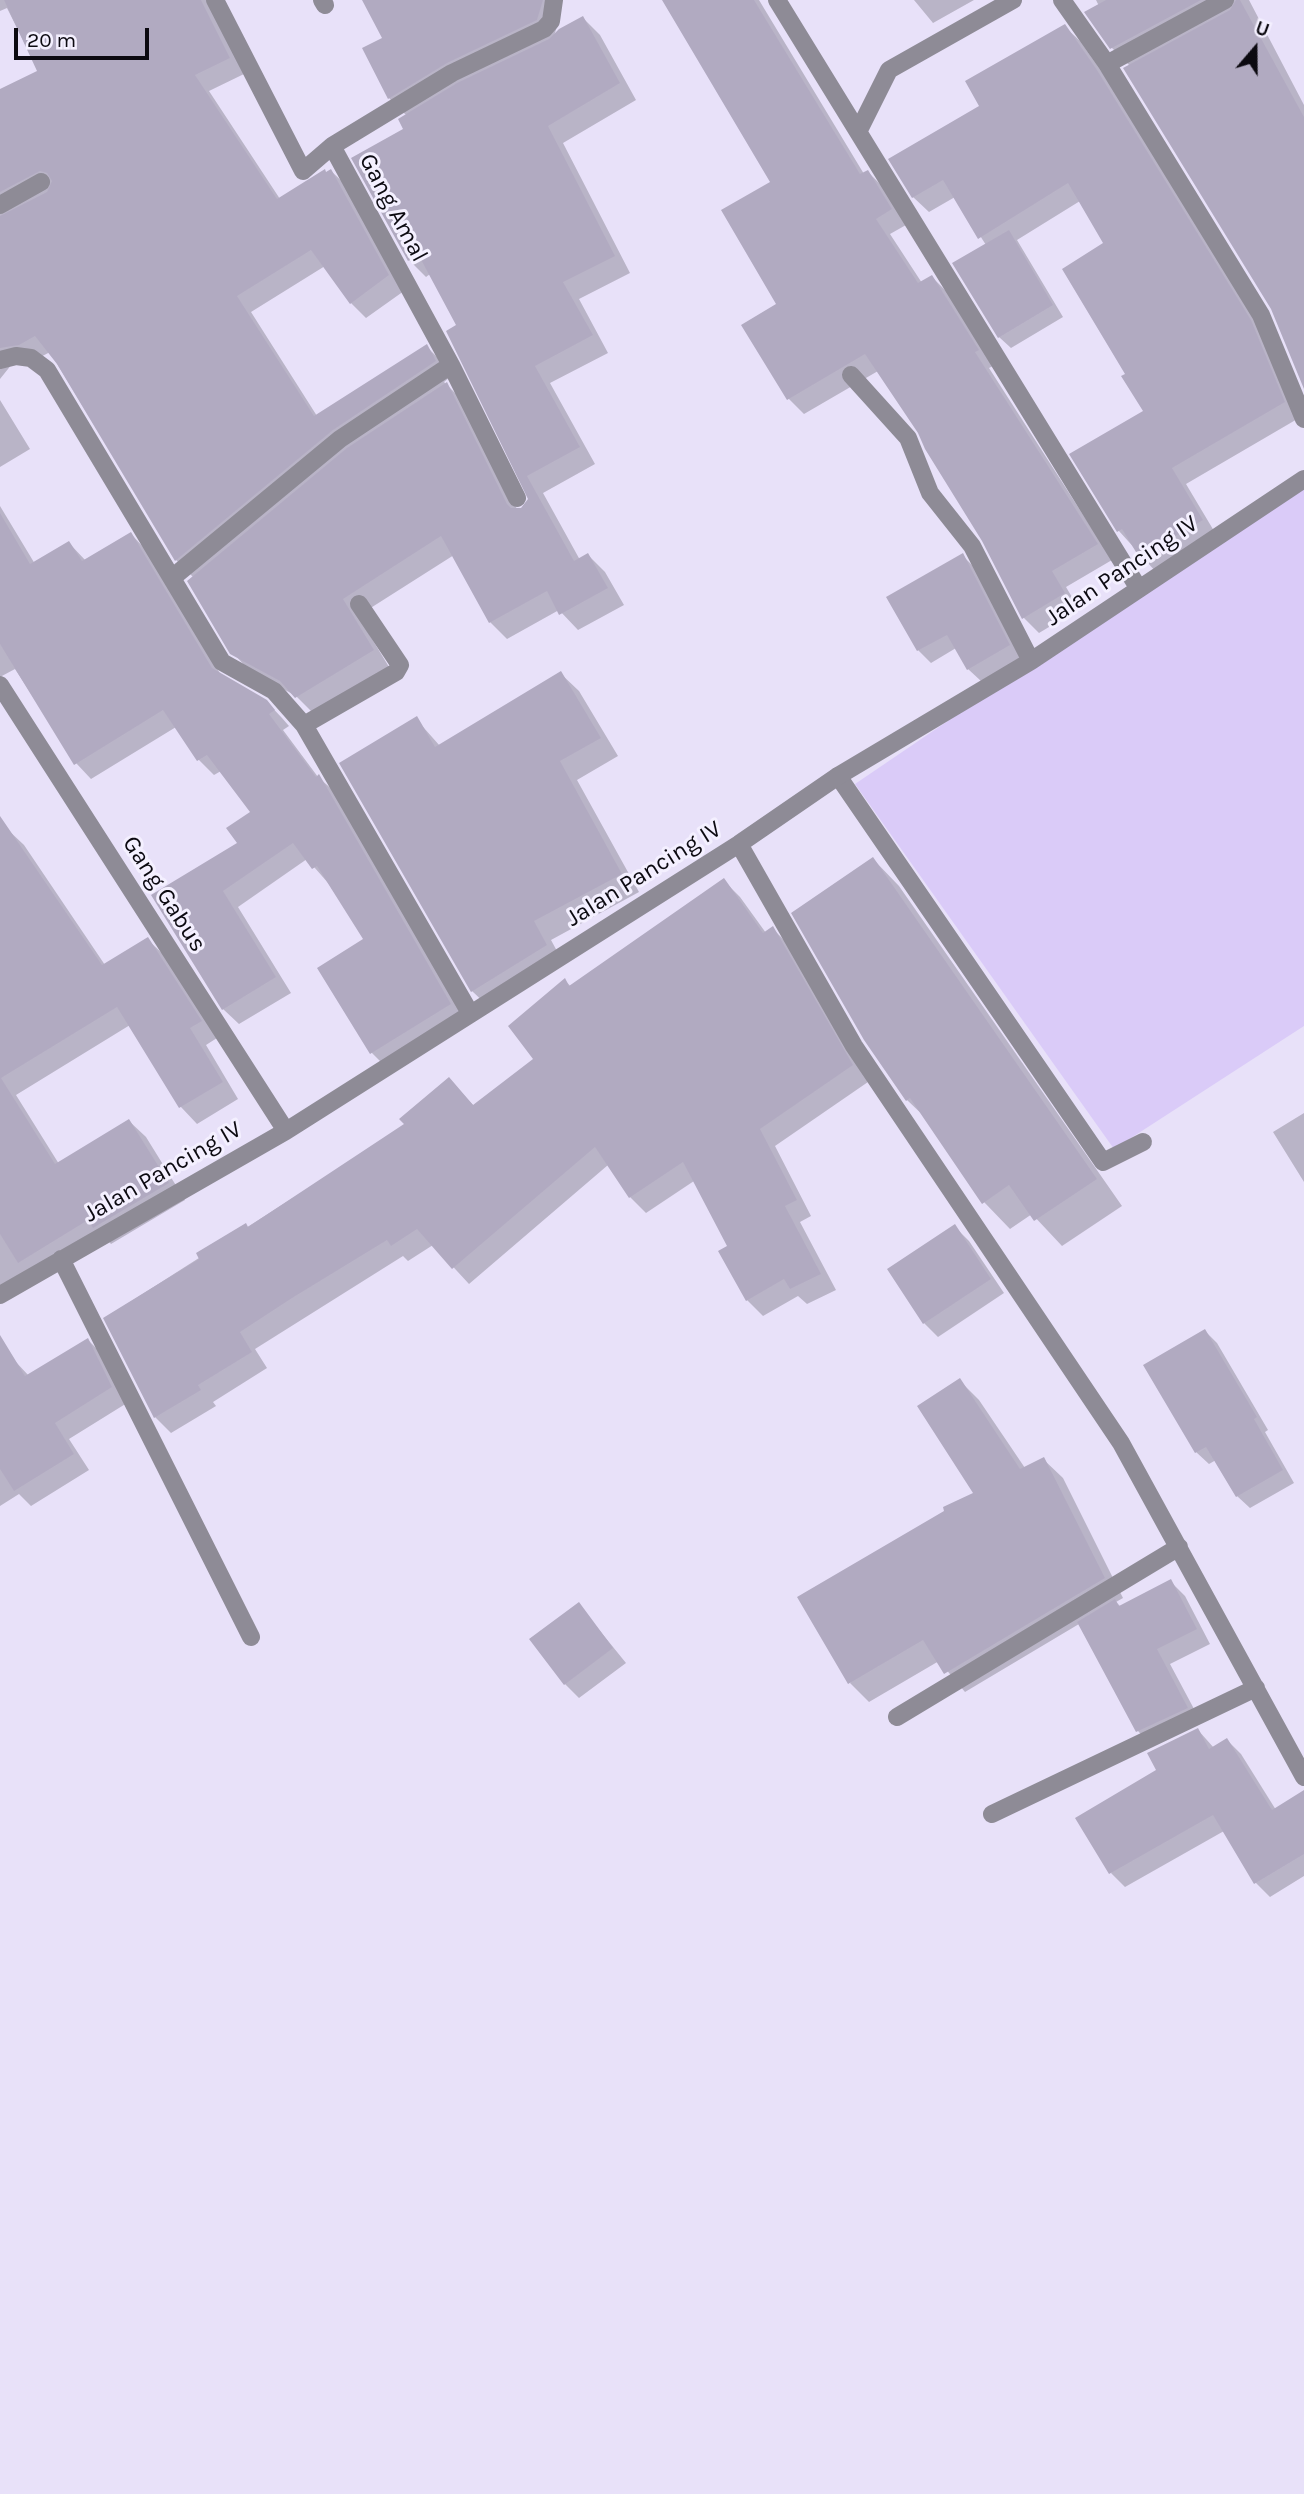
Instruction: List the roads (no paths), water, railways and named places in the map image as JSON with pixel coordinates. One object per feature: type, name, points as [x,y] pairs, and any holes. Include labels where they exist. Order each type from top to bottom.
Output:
[{"type":"street","name":"Gang Amal","points":[[215,0],[303,172],[332,146],[450,365],[517,498]]},
{"type":"street","points":[[332,146],[452,74],[544,29],[551,21],[554,0]]},
{"type":"street","points":[[777,0],[1139,589]]},
{"type":"street","points":[[858,132],[889,70],[1013,0]]},
{"type":"street","points":[[1062,0],[1108,64],[1261,315],[1304,419]]},
{"type":"street","points":[[1108,64],[1225,0]]},
{"type":"street","points":[[0,205],[41,182]]},
{"type":"street","points":[[0,360],[16,356],[31,358],[47,370],[222,662],[274,691],[304,725],[470,1013]]},
{"type":"street","points":[[172,579],[340,439],[450,365]]},
{"type":"street","points":[[851,375],[908,439],[930,493],[972,546],[1031,661]]},
{"type":"street","name":"Jalan Pancing IV","points":[[0,1295],[286,1130],[738,844],[838,776],[1031,661],[1304,479]]},
{"type":"street","points":[[304,725],[396,672],[400,665],[359,604]]},
{"type":"street","name":"Gang Gabus","points":[[0,685],[286,1130]]},
{"type":"street","points":[[838,776],[1103,1162],[1143,1142]]},
{"type":"street","points":[[738,844],[854,1046],[1121,1443],[1304,1777]]},
{"type":"street","points":[[61,1259],[251,1637]]},
{"type":"street","points":[[897,1717],[1179,1547]]},
{"type":"street","points":[[992,1814],[1256,1688]]}]
